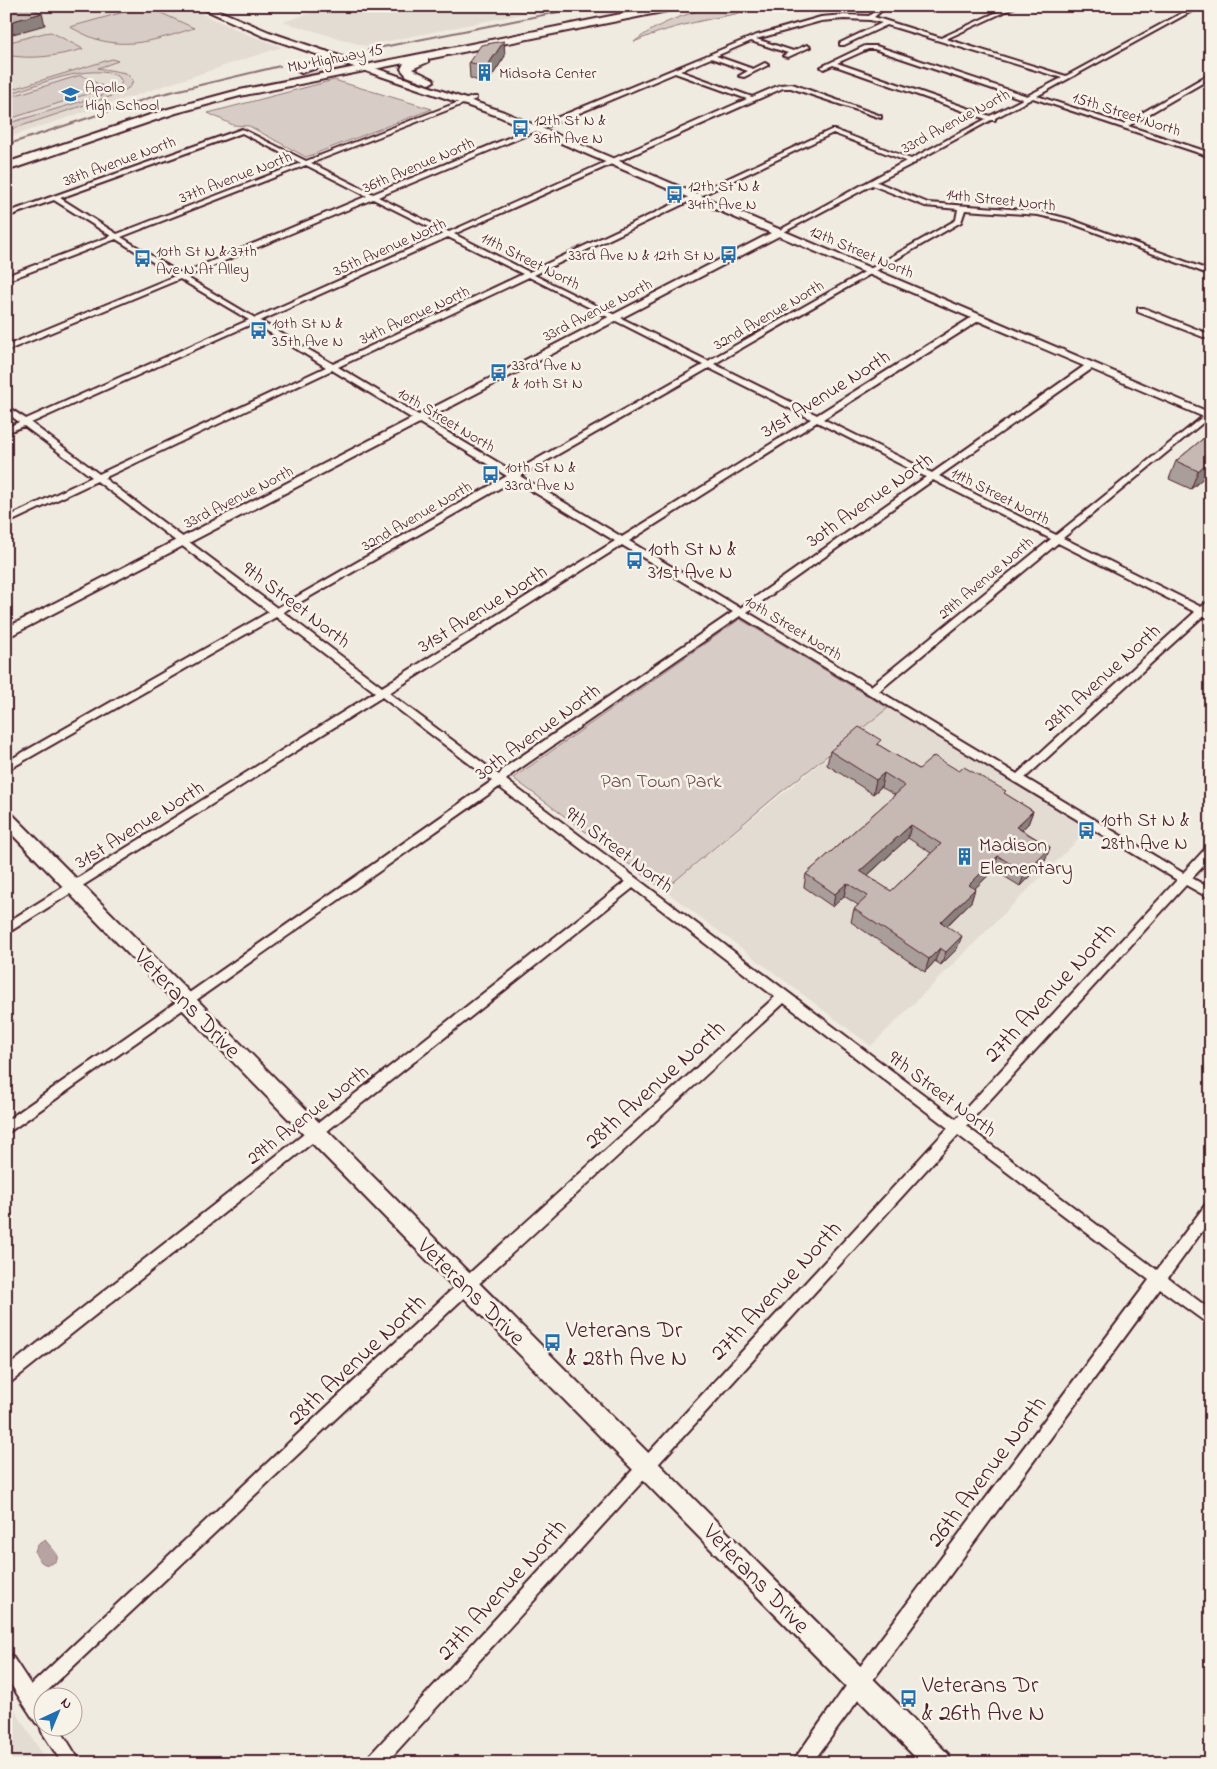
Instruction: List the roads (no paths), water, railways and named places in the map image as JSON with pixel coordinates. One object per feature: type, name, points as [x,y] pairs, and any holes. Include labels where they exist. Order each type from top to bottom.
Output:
[{"type":"highway","name":"MN Highway 15","points":[[6,167],[192,105],[367,64],[639,6]]},
{"type":"highway","name":"MN Highway 15","points":[[6,157],[160,106],[270,78],[353,62],[380,64],[677,6]]},
{"type":"highway","points":[[429,81],[411,74],[406,67],[420,61],[526,36]]},
{"type":"highway","points":[[270,78],[322,64],[326,60],[326,54]]},
{"type":"main road","points":[[201,6],[214,8]]},
{"type":"street","points":[[870,18],[885,6]]},
{"type":"street","points":[[943,39],[1015,6]]},
{"type":"street","name":"33rd Avenue North","points":[[6,634],[913,162],[1199,6]]},
{"type":"street","points":[[214,8],[266,34],[353,62]]},
{"type":"street","name":"12th Street North","points":[[214,8],[501,114],[870,273],[1209,414]]},
{"type":"street","name":"15th Street North","points":[[844,17],[870,18],[1068,78]]},
{"type":"street","name":"36th Avenue North","points":[[6,349],[751,39],[821,19],[844,17]]},
{"type":"street","points":[[842,44],[887,23]]},
{"type":"street","points":[[751,39],[793,53]]},
{"type":"street","points":[[785,57],[807,47]]},
{"type":"street","name":"15th Street North","points":[[824,66],[867,47],[874,47],[1211,155]]},
{"type":"street","points":[[710,56],[754,70]]},
{"type":"street","points":[[832,63],[993,118]]},
{"type":"street","name":"12th Street North","points":[[380,64],[474,98],[501,114]]},
{"type":"street","points":[[742,76],[765,65]]},
{"type":"street","points":[[676,71],[751,99]]},
{"type":"street","points":[[1124,126],[1211,75]]},
{"type":"street","name":"35th Avenue North","points":[[6,431],[782,86],[792,86],[879,117]]},
{"type":"street","name":"37th Avenue North","points":[[6,279],[474,98]]},
{"type":"street","name":"34th Avenue North","points":[[6,521],[833,130],[913,162]]},
{"type":"street","name":"11th Street North","points":[[242,131],[1207,614]]},
{"type":"street","name":"38th Avenue North","points":[[6,215],[242,131]]},
{"type":"street","name":"14th Street North","points":[[872,183],[927,205],[1038,213],[1067,220],[1211,273]]},
{"type":"street","name":"10th Street North","points":[[54,198],[419,420],[1211,895]]},
{"type":"street","name":"32nd Avenue North","points":[[6,767],[959,221],[962,208]]},
{"type":"street","points":[[1142,310],[1211,338]]},
{"type":"street","name":"31st Avenue North","points":[[6,929],[977,318]]},
{"type":"street","name":"30th Avenue North","points":[[6,1128],[500,781],[508,771],[740,612],[1090,366]]},
{"type":"street","name":"9th Street North","points":[[6,408],[1211,1319]]},
{"type":"street","name":"29th Avenue North","points":[[872,691],[1209,414]]},
{"type":"street","name":"28th Avenue North","points":[[1018,779],[1207,614],[1211,603]]},
{"type":"street","name":"Veterans Drive","points":[[6,818],[939,1763]]},
{"type":"street","name":"27th Avenue North","points":[[374,1763],[1211,850]]},
{"type":"street","name":"29th Avenue North","points":[[6,1377],[633,882]]},
{"type":"street","name":"28th Avenue North","points":[[30,1698],[467,1285],[783,996]]},
{"type":"street","name":"26th Avenue North","points":[[801,1763],[858,1682],[1211,1208]]},
{"type":"street","points":[[6,1662],[32,1701]]},
{"type":"street","points":[[54,1736],[72,1763]]},
{"type":"waterway","points":[[368,50],[588,6]]},
{"type":"waterway","points":[[6,145],[158,95],[280,66]]},
{"type":"place","name":"Midsota Center","points":[[485,72]]},
{"type":"place","name":"Apollo High School","points":[[71,95]]},
{"type":"place","name":"12th St N & 36th Ave N","points":[[520,128]]},
{"type":"place","name":"12th St N & 34th Ave N","points":[[674,194]]},
{"type":"place","name":"33rd Ave N & 12th St N","points":[[728,254]]},
{"type":"place","name":"10th St N & 37th Ave N At Alley","points":[[142,259]]},
{"type":"place","name":"10th St N & 35th Ave N","points":[[258,331]]},
{"type":"place","name":"33rd Ave N & 10th St N","points":[[498,373]]},
{"type":"place","name":"10th St N & 33rd Ave N","points":[[491,475]]},
{"type":"place","name":"10th St N & 31st Ave N","points":[[634,560]]},
{"type":"place","name":"10th St N & 28th Ave N","points":[[1087,831]]},
{"type":"place","name":"Madison Elementary","points":[[965,856]]},
{"type":"place","name":"Veterans Dr & 28th Ave N","points":[[552,1343]]},
{"type":"place","name":"Veterans Dr & 26th Ave N","points":[[908,1698]]},
{"type":"park label","name":"Pan Town Park","points":[[661,780]]}]
